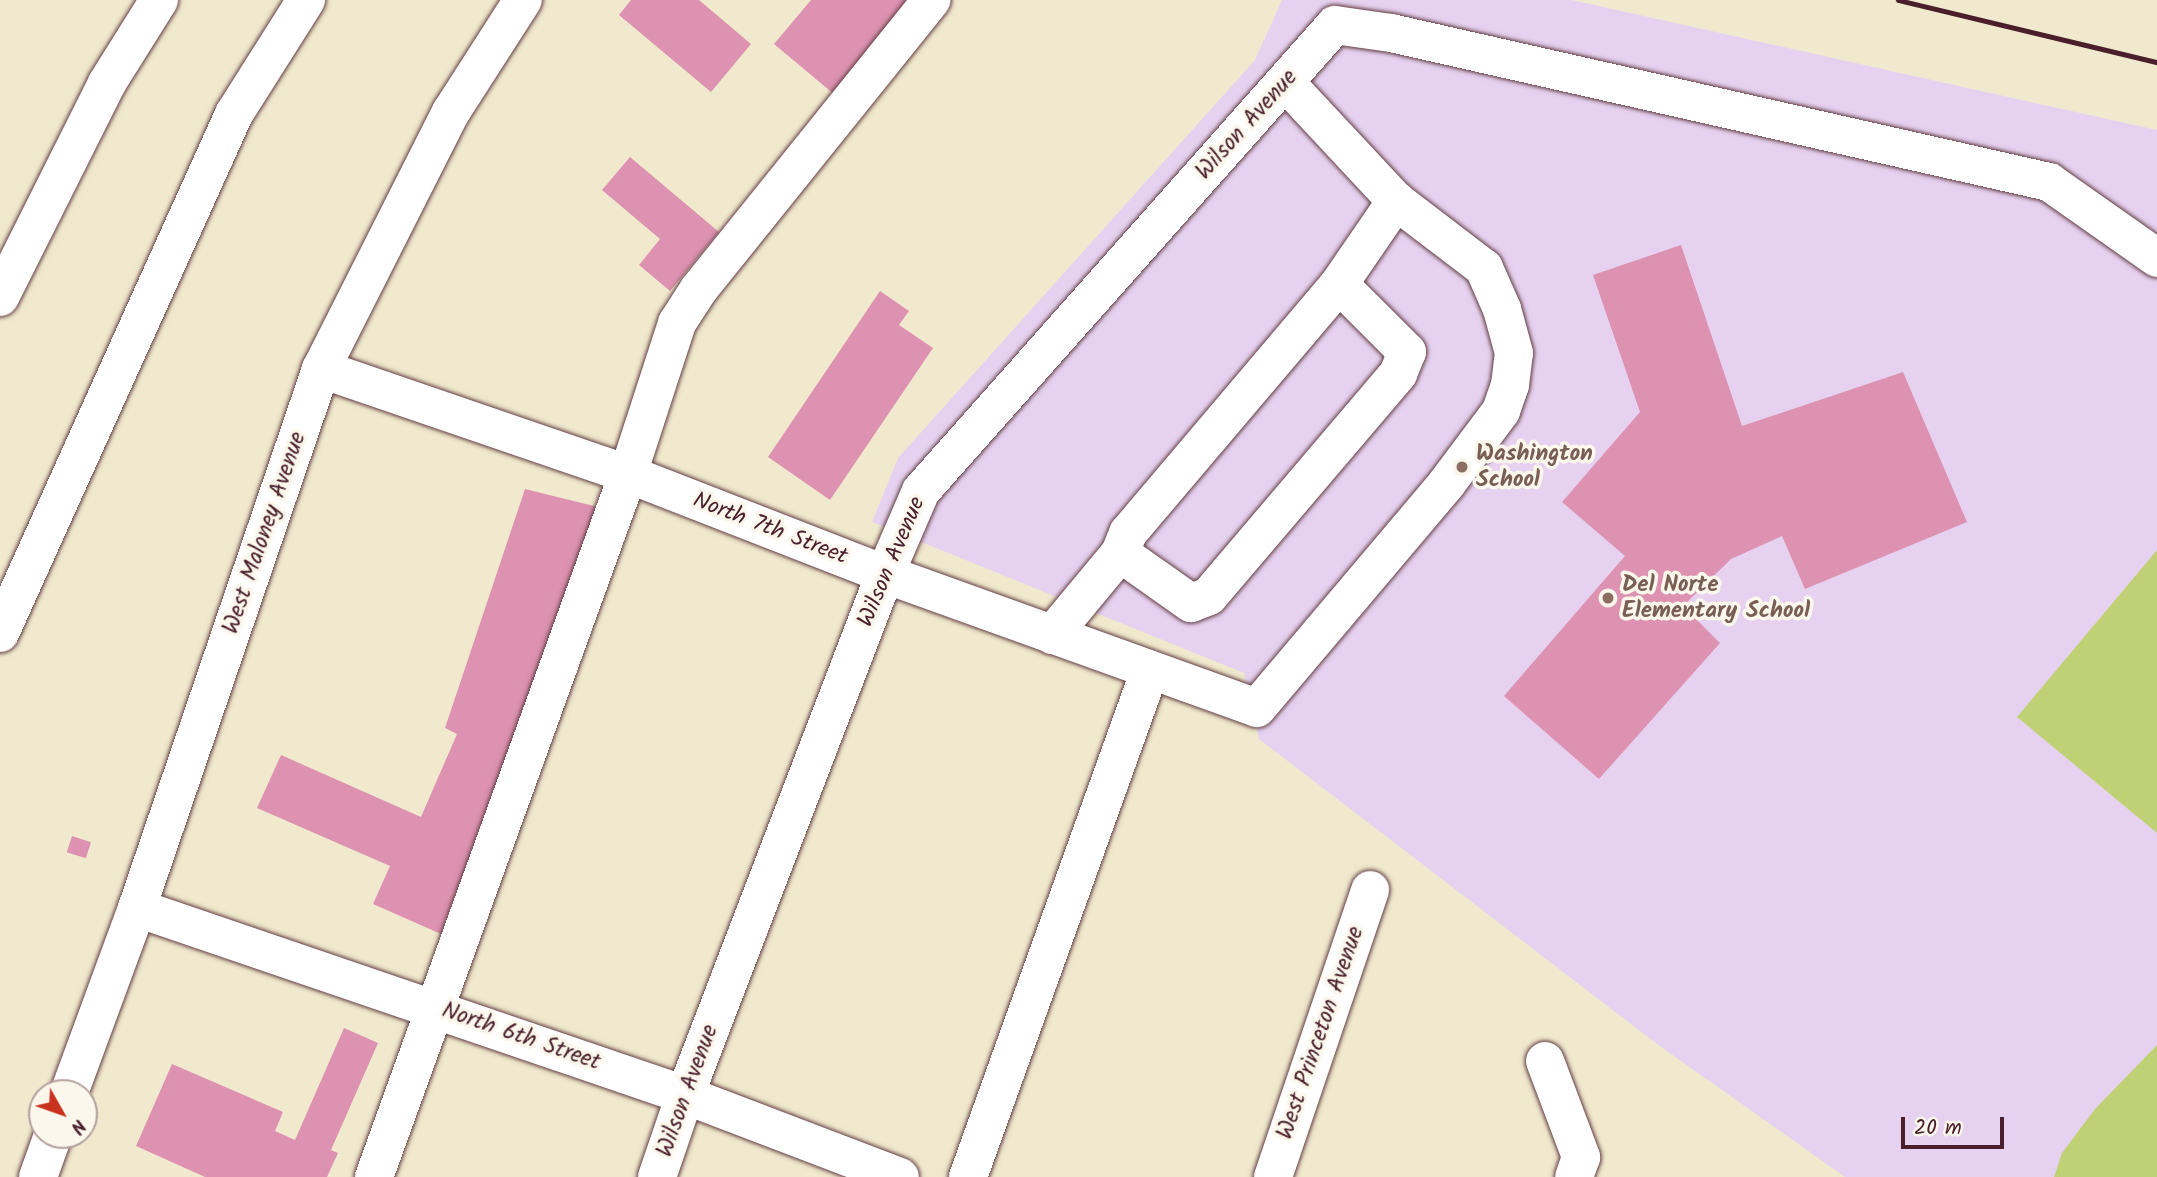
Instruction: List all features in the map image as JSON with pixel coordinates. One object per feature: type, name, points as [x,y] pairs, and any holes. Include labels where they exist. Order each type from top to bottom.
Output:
[{"type":"main road","points":[[0,297],[107,83],[159,0]]},
{"type":"main road","points":[[0,633],[234,114],[306,0]]},
{"type":"main road","name":"West Maloney Avenue","points":[[74,1079],[137,908],[321,369],[451,112],[523,0]]},
{"type":"main road","points":[[374,1177],[628,474],[677,323],[699,289],[931,0]]},
{"type":"main road","name":"Wilson Avenue","points":[[657,1177],[685,1094],[885,574],[920,491],[1335,25],[1391,33],[2049,182],[2157,258]]},
{"type":"main road","points":[[1052,635],[1120,553],[1128,533],[1339,285],[1396,201],[1285,82]]},
{"type":"main road","name":"North 7th Street","points":[[321,369],[628,474],[885,574],[1258,708],[1447,483],[1501,411],[1510,385],[1514,353],[1502,309],[1484,268],[1396,201]]},
{"type":"main road","points":[[1120,553],[1191,603],[1209,596],[1398,374],[1407,352],[1339,285]]},
{"type":"main road","points":[[968,1177],[1150,670]]},
{"type":"main road","name":"West Princeton Avenue","points":[[1273,1177],[1370,890]]},
{"type":"main road","name":"North 6th Street","points":[[137,908],[685,1094],[900,1177]]},
{"type":"main road","points":[[1545,1060],[1581,1157],[1574,1177]]},
{"type":"main road","points":[[38,1177],[48,1149]]},
{"type":"shaded area","name":"Del Norte Elementary School","points":[[1282,0],[1572,0],[2157,130],[2157,1177],[1845,1177],[1657,1044],[1259,739],[1244,673],[872,522],[898,458],[1255,60]]},
{"type":"green space","points":[[2157,550],[2157,833],[2017,717]]},
{"type":"green space","points":[[2157,1045],[2157,1177],[2054,1177],[2062,1153],[2095,1109]]},
{"type":"building","points":[[631,0],[699,0],[751,44],[711,92],[619,15]]},
{"type":"building","points":[[811,0],[913,0],[835,95],[774,44]]},
{"type":"building","points":[[630,157],[719,232],[670,291],[639,265],[660,239],[602,190]]},
{"type":"building","name":"Washington School","points":[[1681,245],[1742,426],[1903,372],[1967,522],[1805,589],[1782,536],[1731,559],[1683,606],[1720,643],[1599,779],[1504,696],[1625,556],[1562,502],[1640,412],[1593,275]]},
{"type":"building","points":[[880,291],[909,311],[899,325],[933,348],[830,500],[768,457]]},
{"type":"building","points":[[525,489],[598,507],[441,934],[373,904],[390,866],[257,808],[281,755],[421,817],[457,734],[445,728]]},
{"type":"building","points":[[72,836],[91,842],[86,858],[67,852]]},
{"type":"building","points":[[344,1028],[378,1043],[331,1150],[338,1153],[327,1177],[205,1177],[136,1146],[172,1064],[283,1112],[275,1131],[295,1140]]},
{"type":"railway","points":[[1898,0],[2157,62]]},
{"type":"place","name":"Washington School","points":[[1462,467]]},
{"type":"place","name":"Del Norte Elementary School","points":[[1608,598]]}]
